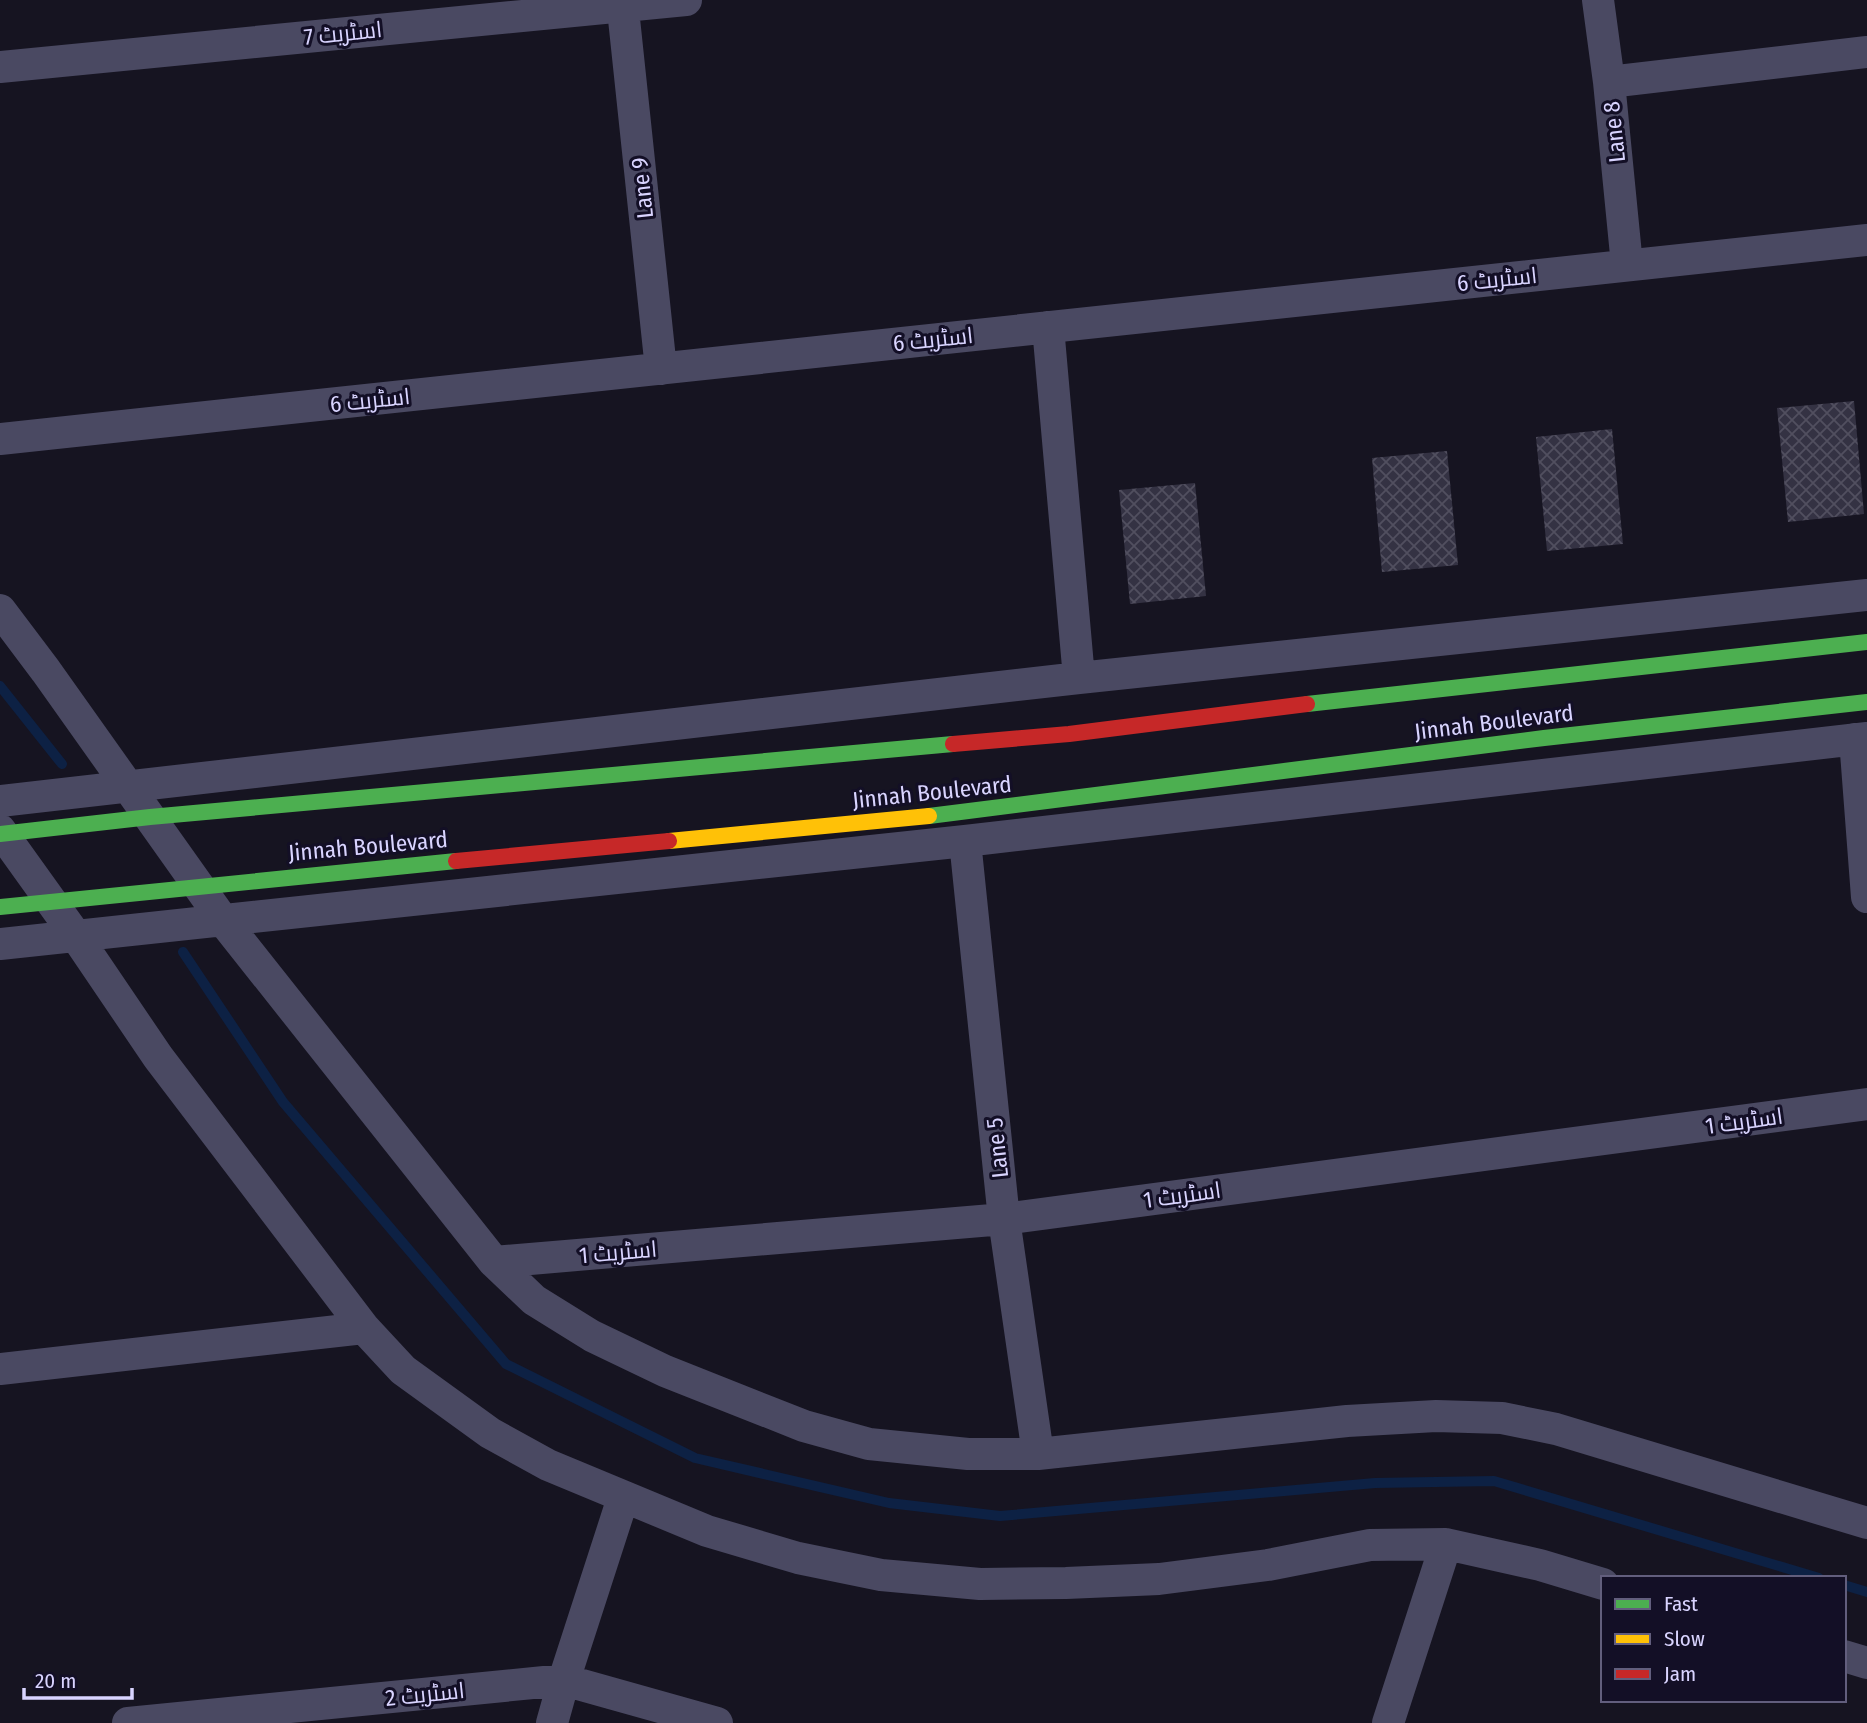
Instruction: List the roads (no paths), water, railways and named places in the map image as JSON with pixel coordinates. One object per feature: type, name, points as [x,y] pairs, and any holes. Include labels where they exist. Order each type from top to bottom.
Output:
[{"type":"street","name":"اسٹریٹ 7","points":[[0,67],[623,3],[686,0]]},
{"type":"street","name":"Lane 8","points":[[1598,0],[1628,265]]},
{"type":"street","name":"Lane 9","points":[[623,3],[661,369]]},
{"type":"street","points":[[1609,82],[1867,52]]},
{"type":"street","name":"اسٹریٹ 6","points":[[0,439],[1867,240]]},
{"type":"street","points":[[1048,327],[1079,678]]},
{"type":"street","points":[[0,801],[1079,678],[1867,595]]},
{"type":"street","points":[[0,610],[222,919],[494,1262],[534,1300],[592,1336],[665,1371],[804,1426],[869,1444],[968,1454],[1038,1454],[1347,1421],[1436,1416],[1502,1418],[1556,1429],[1867,1523]]},
{"type":"street","name":"Jinnah Boulevard","points":[[1,833],[150,817],[1069,734],[1867,642]]},
{"type":"street","points":[[1352,651],[1356,699]]},
{"type":"street","name":"Jinnah Boulevard","points":[[0,907],[972,812],[1544,738],[1867,702]]},
{"type":"street","points":[[0,944],[965,841],[1861,738],[1867,897]]},
{"type":"street","points":[[1364,761],[1370,795]]},
{"type":"street","points":[[1,833],[76,936],[158,1057],[363,1328],[403,1370],[490,1433],[548,1465],[708,1531],[798,1558],[881,1574],[980,1584],[1159,1579],[1268,1565],[1370,1545],[1446,1544],[1540,1565],[1601,1583]]},
{"type":"street","name":"Lane 5","points":[[965,841],[1004,1219],[1038,1454]]},
{"type":"street","name":"اسٹریٹ 1","points":[[494,1262],[1004,1219],[1867,1104]]},
{"type":"street","points":[[0,1368],[363,1328]]},
{"type":"street","points":[[552,1723],[623,1497]]},
{"type":"street","points":[[1388,1723],[1446,1544]]},
{"type":"street","points":[[1846,1657],[1867,1663]]},
{"type":"street","name":"اسٹریٹ 2","points":[[128,1723],[564,1680],[717,1723]]},
{"type":"waterway","points":[[0,686],[62,764]]},
{"type":"waterway","points":[[183,952],[283,1102],[506,1364],[695,1458],[889,1503],[1000,1516],[1375,1483],[1494,1481],[1812,1576]]},
{"type":"waterway","points":[[1846,1586],[1867,1592]]}]
